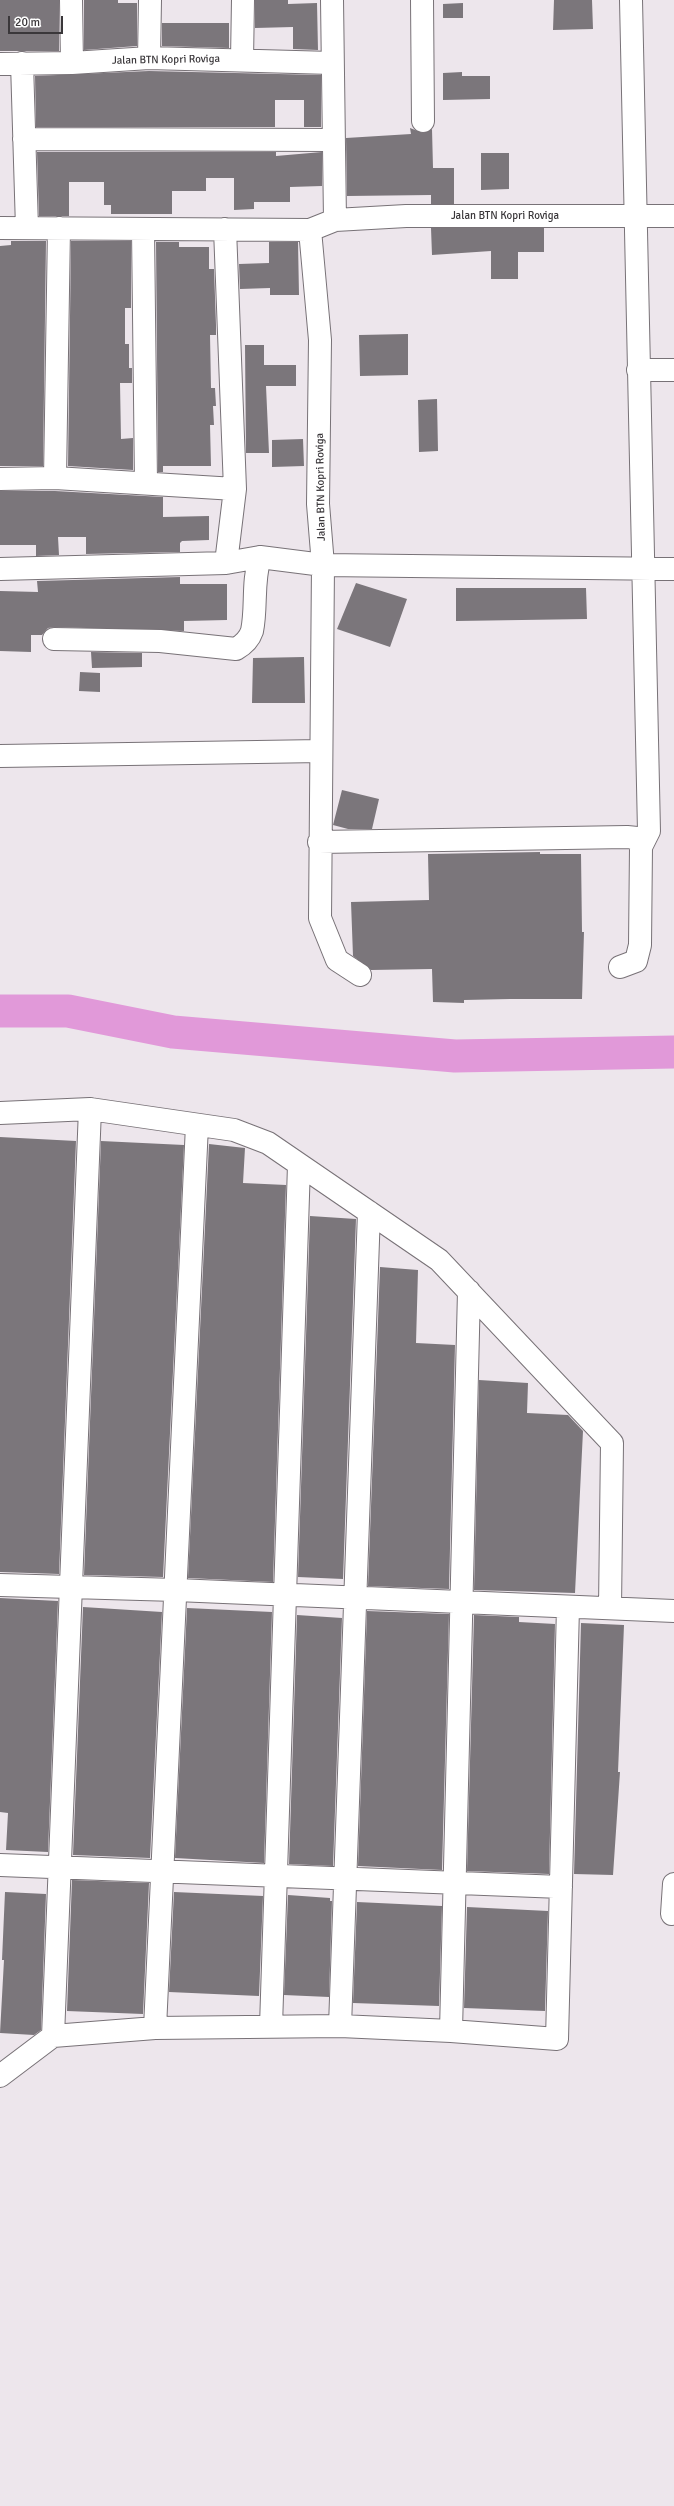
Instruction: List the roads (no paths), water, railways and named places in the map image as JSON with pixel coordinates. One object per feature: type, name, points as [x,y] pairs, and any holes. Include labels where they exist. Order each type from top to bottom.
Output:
[{"type":"street","points":[[71,0],[72,63]]},
{"type":"street","points":[[149,58],[150,0]]},
{"type":"street","points":[[242,60],[243,0]]},
{"type":"street","points":[[332,0],[332,140],[335,220]]},
{"type":"street","points":[[422,0],[423,121]]},
{"type":"street","points":[[631,0],[649,831],[641,847]]},
{"type":"street","name":"Jalan BTN Kopri Roviga","points":[[0,64],[72,63],[149,58],[332,63]]},
{"type":"street","points":[[22,64],[27,228]]},
{"type":"street","points":[[24,139],[332,140]]},
{"type":"street","name":"Jalan BTN Kopri Roviga","points":[[0,228],[310,230],[335,220],[406,216],[674,216]]},
{"type":"street","points":[[56,478],[59,228]]},
{"type":"street","points":[[225,229],[235,489],[226,562]]},
{"type":"street","points":[[143,230],[146,483]]},
{"type":"street","name":"Jalan BTN Kopri Roviga","points":[[310,230],[320,340],[318,504],[323,565],[319,842],[320,918],[337,960],[360,975]]},
{"type":"street","points":[[638,370],[674,370]]},
{"type":"street","points":[[0,479],[56,478],[235,489]]},
{"type":"street","points":[[54,640],[160,641],[236,650],[247,640],[252,631],[254,591],[260,557]]},
{"type":"street","points":[[0,569],[226,562],[260,557],[323,565],[643,570],[674,569]]},
{"type":"street","points":[[0,756],[321,751]]},
{"type":"street","points":[[319,842],[637,838],[641,847],[640,945],[636,961],[620,967]]},
{"type":"street","points":[[0,1113],[90,1109],[234,1130],[268,1143],[439,1260],[612,1443],[610,1608]]},
{"type":"street","points":[[53,2036],[90,1109]]},
{"type":"street","points":[[156,2028],[196,1125]]},
{"type":"street","points":[[271,2026],[299,1164]]},
{"type":"street","points":[[340,2026],[369,1212]]},
{"type":"street","points":[[451,2031],[468,1291]]},
{"type":"street","points":[[0,1585],[285,1594],[674,1611]]},
{"type":"street","points":[[0,2076],[53,2036],[156,2028],[340,2026],[451,2031],[557,2039],[568,1607]]},
{"type":"street","points":[[0,1865],[162,1873],[561,1887]]},
{"type":"street","points":[[672,1914],[674,1884]]},
{"type":"waterway","points":[[0,1011],[68,1011],[173,1032],[455,1056],[674,1052]]}]
